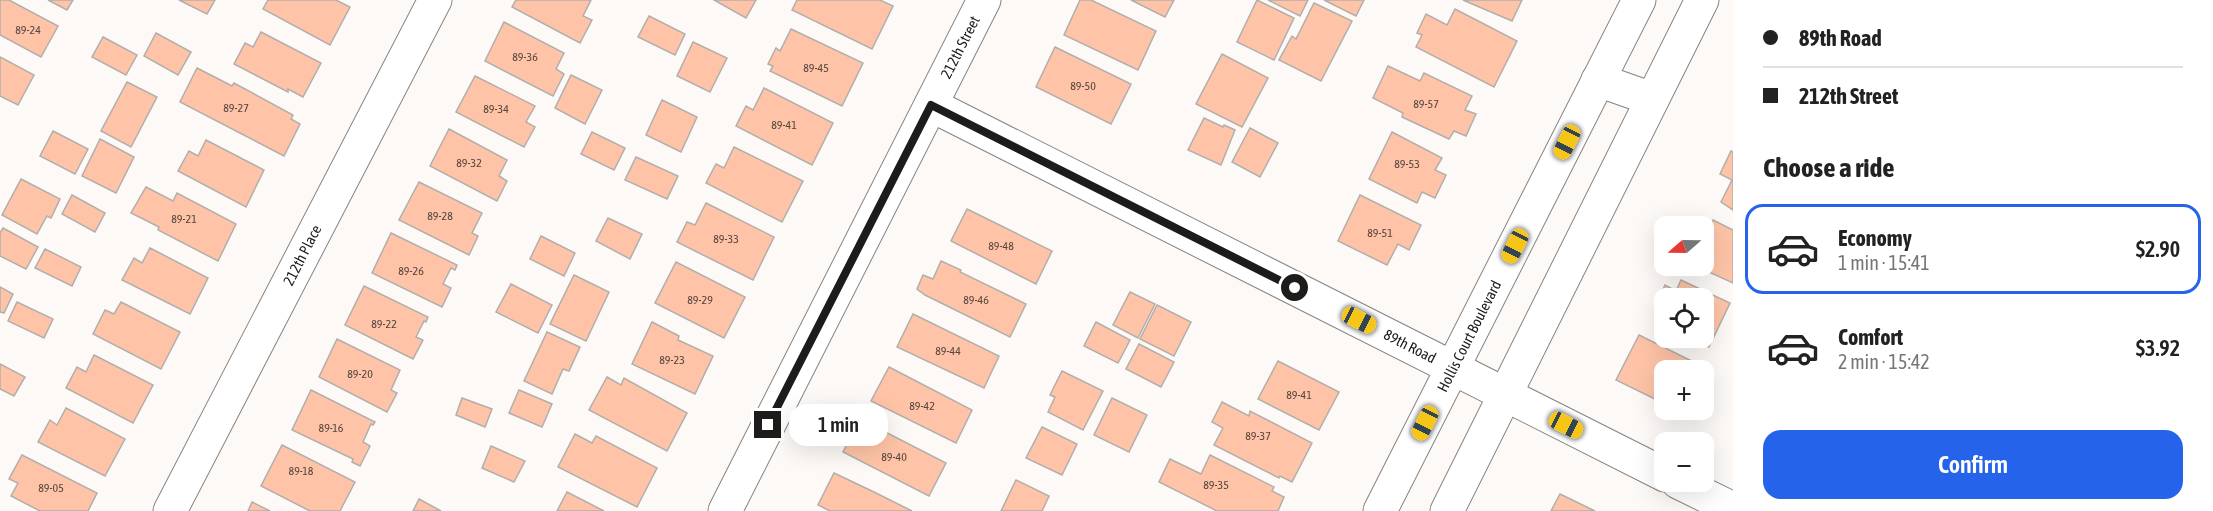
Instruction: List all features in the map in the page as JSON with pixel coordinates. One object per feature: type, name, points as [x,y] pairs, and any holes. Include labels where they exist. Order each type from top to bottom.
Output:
[{"type":"main road","name":"212th Place","points":[[170,511],[435,0]]},
{"type":"main road","name":"212th Street","points":[[725,511],[984,0]]},
{"type":"main road","name":"Hollis Court Boulevard","points":[[1380,511],[1639,0]]},
{"type":"main road","points":[[1447,511],[1702,0]]},
{"type":"main road","points":[[1598,80],[1652,99]]},
{"type":"main road","name":"89th Road","points":[[931,105],[1654,469]]},
{"type":"main road","points":[[1698,492],[1733,509]]},
{"type":"building","points":[[0,0],[9,0],[58,26],[41,57],[0,35]]},
{"type":"building","points":[[48,0],[73,0],[67,10]]},
{"type":"building","points":[[179,0],[215,0],[207,14]]},
{"type":"building","points":[[268,0],[336,0],[350,7],[330,45],[263,9]]},
{"type":"building","points":[[516,0],[591,0],[583,16],[592,20],[580,43],[512,7]]},
{"type":"building","points":[[714,0],[756,0],[746,18]]},
{"type":"building","points":[[797,0],[880,0],[893,6],[872,49],[792,10]]},
{"type":"building","points":[[1080,0],[1091,0],[1156,31],[1138,70],[1064,35]]},
{"type":"building","points":[[1131,0],[1174,0],[1165,17]]},
{"type":"building","points":[[1257,0],[1294,18],[1274,60],[1237,42]]},
{"type":"building","points":[[1268,0],[1308,0],[1300,16]]},
{"type":"building","points":[[1324,0],[1364,0],[1356,16]]},
{"type":"building","points":[[1463,0],[1522,0],[1512,21]]},
{"type":"building","points":[[1314,3],[1352,21],[1321,81],[1279,60],[1292,36],[1296,39]]},
{"type":"building","points":[[1455,9],[1517,41],[1494,87],[1416,47],[1422,35],[1417,33],[1426,14],[1447,25]]},
{"type":"building","points":[[649,16],[685,34],[675,55],[638,37]]},
{"type":"building","points":[[504,22],[564,53],[556,69],[564,74],[553,96],[485,61]]},
{"type":"building","points":[[791,29],[863,63],[842,106],[770,71],[773,66],[768,64],[776,48],[780,51]]},
{"type":"building","points":[[261,32],[321,63],[303,97],[288,89],[288,92],[234,64],[245,43],[253,47]]},
{"type":"building","points":[[156,33],[191,52],[178,75],[144,56]]},
{"type":"building","points":[[103,37],[137,55],[126,75],[92,57]]},
{"type":"building","points":[[693,42],[727,58],[710,92],[677,76]]},
{"type":"building","points":[[1055,47],[1131,84],[1111,124],[1036,87]]},
{"type":"building","points":[[1222,54],[1268,78],[1242,127],[1196,104]]},
{"type":"building","points":[[0,57],[34,75],[18,105],[0,96]]},
{"type":"building","points":[[1388,66],[1420,81],[1424,73],[1472,96],[1465,110],[1476,114],[1466,136],[1454,131],[1449,139],[1402,117],[1403,113],[1373,98]]},
{"type":"building","points":[[197,68],[232,86],[234,83],[293,115],[291,119],[300,124],[284,156],[180,102]]},
{"type":"building","points":[[571,75],[602,90],[585,124],[555,108]]},
{"type":"building","points":[[475,76],[535,106],[526,122],[535,127],[524,147],[456,112]]},
{"type":"building","points":[[127,82],[157,97],[131,147],[101,131]]},
{"type":"building","points":[[764,88],[833,123],[812,165],[736,126],[746,106],[753,110]]},
{"type":"building","points":[[662,100],[697,117],[681,152],[646,135]]},
{"type":"building","points":[[1204,118],[1235,130],[1221,165],[1188,150]]},
{"type":"building","points":[[1250,128],[1278,143],[1260,177],[1232,162]]},
{"type":"building","points":[[449,129],[507,160],[499,176],[507,181],[497,201],[430,166]]},
{"type":"building","points":[[53,131],[88,149],[75,174],[40,156]]},
{"type":"building","points":[[592,132],[625,148],[614,170],[581,154]]},
{"type":"building","points":[[1392,132],[1442,158],[1435,170],[1446,175],[1435,198],[1422,192],[1417,203],[1369,179]]},
{"type":"building","points":[[100,139],[134,157],[116,193],[82,176]]},
{"type":"building","points":[[206,140],[264,170],[246,207],[178,171],[189,151],[198,156]]},
{"type":"building","points":[[734,147],[803,181],[782,222],[706,183],[716,164],[724,168]]},
{"type":"building","points":[[1731,151],[1733,152],[1733,210],[1721,202],[1732,180],[1720,174]]},
{"type":"building","points":[[636,157],[678,176],[667,199],[625,180]]},
{"type":"building","points":[[21,179],[60,199],[51,218],[47,216],[37,234],[2,215]]},
{"type":"building","points":[[419,182],[482,213],[472,233],[478,236],[469,255],[399,220]]},
{"type":"building","points":[[146,187],[173,201],[177,193],[236,224],[218,261],[158,230],[159,227],[131,213]]},
{"type":"building","points":[[72,195],[105,213],[95,232],[62,214]]},
{"type":"building","points":[[1360,195],[1421,225],[1409,250],[1398,244],[1387,265],[1338,241]]},
{"type":"building","points":[[706,203],[774,237],[753,280],[677,242],[687,222],[695,225]]},
{"type":"building","points":[[967,209],[1052,251],[1036,284],[951,241]]},
{"type":"building","points":[[608,218],[642,234],[630,259],[596,241]]},
{"type":"building","points":[[1714,220],[1733,230],[1733,283],[1714,274]]},
{"type":"building","points":[[3,228],[38,247],[26,269],[0,256],[0,233]]},
{"type":"building","points":[[391,233],[457,265],[455,270],[451,268],[443,284],[451,288],[442,307],[372,273]]},
{"type":"building","points":[[541,236],[575,253],[564,276],[530,259]]},
{"type":"building","points":[[150,248],[208,278],[190,314],[122,280],[134,258],[142,263]]},
{"type":"building","points":[[45,249],[81,267],[72,286],[35,268]]},
{"type":"building","points":[[941,261],[1026,304],[1010,337],[917,289],[923,275],[933,279]]},
{"type":"building","points":[[676,262],[745,297],[724,338],[655,303]]},
{"type":"building","points":[[574,275],[609,292],[586,341],[550,324]]},
{"type":"building","points":[[1681,280],[1698,288],[1677,288]]},
{"type":"building","points":[[511,284],[552,305],[538,333],[496,312]]},
{"type":"building","points":[[364,286],[428,317],[416,337],[423,340],[413,359],[345,325]]},
{"type":"building","points":[[0,287],[13,294],[4,313],[0,312]]},
{"type":"building","points":[[1130,292],[1155,304],[1138,338],[1113,325]]},
{"type":"building","points":[[1714,295],[1730,303],[1714,337]]},
{"type":"building","points":[[17,302],[53,319],[44,338],[8,321]]},
{"type":"building","points":[[121,302],[180,332],[161,369],[93,334],[105,310],[114,314]]},
{"type":"building","points":[[1157,305],[1191,322],[1174,356],[1140,339]]},
{"type":"building","points":[[913,314],[999,356],[984,388],[897,347]]},
{"type":"building","points":[[652,322],[679,336],[678,340],[713,356],[695,394],[632,364]]},
{"type":"building","points":[[1096,322],[1130,340],[1118,363],[1084,346]]},
{"type":"building","points":[[547,332],[580,347],[569,371],[563,369],[552,394],[524,381]]},
{"type":"building","points":[[1639,335],[1654,342],[1654,348],[1665,348],[1690,360],[1654,360],[1654,399],[1616,380]]},
{"type":"building","points":[[337,339],[400,370],[391,390],[397,393],[387,412],[319,377]]},
{"type":"building","points":[[1139,344],[1174,362],[1161,387],[1126,369]]},
{"type":"building","points":[[94,355],[153,385],[133,423],[66,388],[77,367],[86,372]]},
{"type":"building","points":[[1278,361],[1339,392],[1319,430],[1258,399]]},
{"type":"building","points":[[0,364],[25,377],[14,396],[0,389]]},
{"type":"building","points":[[889,367],[972,410],[956,443],[871,401]]},
{"type":"building","points":[[1062,371],[1103,391],[1083,430],[1048,412],[1055,397],[1050,395]]},
{"type":"building","points":[[607,377],[621,385],[624,378],[687,413],[667,451],[589,410]]},
{"type":"building","points":[[311,390],[375,422],[371,424],[363,442],[370,446],[360,466],[352,462],[353,459],[292,430]]},
{"type":"building","points":[[519,390],[552,404],[542,427],[509,413]]},
{"type":"building","points":[[462,398],[492,409],[485,427],[456,415]]},
{"type":"building","points":[[1112,398],[1147,415],[1129,452],[1094,435]]},
{"type":"building","points":[[1222,402],[1249,416],[1250,411],[1312,443],[1292,482],[1280,476],[1279,478],[1214,445],[1223,428],[1212,422]]},
{"type":"building","points":[[66,408],[125,439],[105,476],[38,442],[50,420],[57,425]]},
{"type":"building","points":[[860,419],[946,463],[929,496],[843,452]]},
{"type":"building","points":[[1042,427],[1077,444],[1062,475],[1026,458]]},
{"type":"building","points":[[575,434],[592,443],[596,436],[657,468],[637,507],[558,467]]},
{"type":"building","points":[[282,445],[355,482],[340,511],[310,511],[261,486]]},
{"type":"building","points":[[491,446],[525,461],[514,482],[482,468]]},
{"type":"building","points":[[22,455],[97,493],[88,511],[40,511],[11,496],[18,483],[9,479]]},
{"type":"building","points":[[1210,455],[1274,487],[1272,491],[1284,497],[1278,511],[1217,511],[1159,482],[1170,459],[1201,474]]},
{"type":"building","points":[[834,473],[912,511],[830,511],[818,505]]},
{"type":"building","points":[[1016,480],[1049,496],[1042,511],[1001,511]]},
{"type":"building","points":[[567,492],[604,511],[557,511]]},
{"type":"building","points":[[1560,494],[1595,511],[1551,511]]},
{"type":"building","points":[[419,499],[441,511],[413,511]]},
{"type":"building","points":[[252,502],[270,511],[248,511]]},
{"type":"route","points":[[768,425],[931,105],[1295,288]]}]
